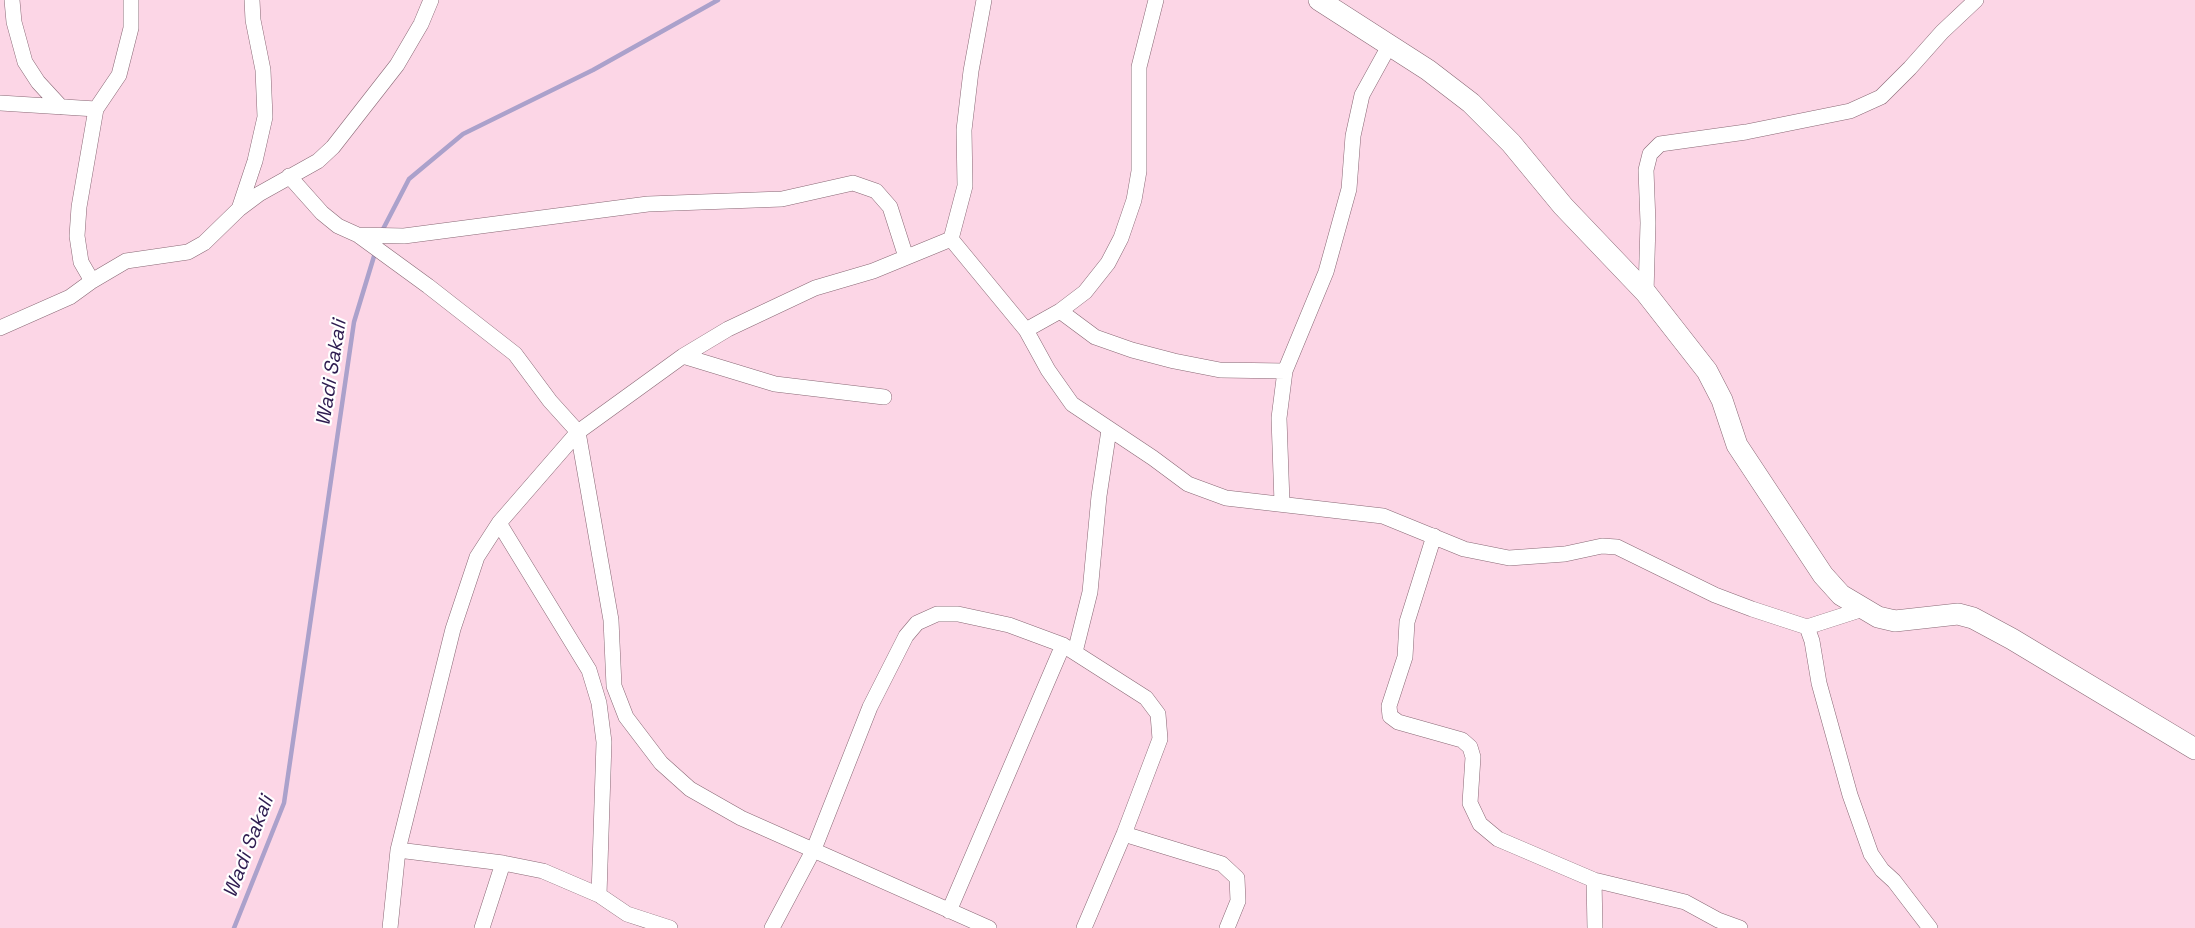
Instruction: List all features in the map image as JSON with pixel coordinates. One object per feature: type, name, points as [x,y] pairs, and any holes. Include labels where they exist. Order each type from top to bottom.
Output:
[{"type":"street","points":[[12,0],[14,21],[25,62],[38,82],[61,107]]},
{"type":"street","points":[[92,281],[81,262],[77,236],[96,110],[119,75],[131,28],[131,0]]},
{"type":"street","points":[[239,209],[255,161],[265,117],[263,70],[253,20],[252,0]]},
{"type":"street","points":[[0,328],[70,297],[126,261],[188,252],[204,243],[239,209],[289,176],[318,161],[333,147],[361,113],[397,65],[421,24],[431,0]]},
{"type":"street","points":[[951,238],[965,186],[964,130],[984,0]]},
{"type":"street","points":[[1026,330],[1060,311],[1085,292],[1108,263],[1121,238],[1134,200],[1139,171],[1139,67],[1156,0]]},
{"type":"street","points":[[1319,0],[1428,70],[1471,103],[1511,143],[1563,206],[1646,293],[1707,370],[1722,400],[1737,445],[1810,555],[1840,595],[1878,617],[1895,621],[1958,614],[1972,618],[1996,629],[2195,748]]},
{"type":"street","points":[[1646,293],[1648,223],[1646,170],[1650,154],[1660,144],[1746,132],[1850,111],[1881,96],[1976,0]]},
{"type":"street","points":[[1282,503],[1279,418],[1285,371],[1326,272],[1349,189],[1353,136],[1362,95],[1389,46]]},
{"type":"street","points":[[0,103],[96,110]]},
{"type":"street","points":[[289,176],[322,213],[338,226],[358,236],[515,354],[550,401],[578,432],[611,620],[614,686],[626,717],[661,763],[690,789],[741,818],[989,928]]},
{"type":"street","points":[[358,236],[404,236],[648,204],[782,199],[853,183],[876,191],[890,207],[906,257]]},
{"type":"street","points":[[390,928],[398,850],[453,629],[477,557],[499,523],[578,432],[683,356],[728,329],[815,288],[873,271],[951,238]]},
{"type":"street","points":[[951,238],[1026,330],[1048,370],[1072,404],[1188,484],[1226,498],[1383,516],[1464,549],[1509,558],[1565,554],[1602,546],[1617,548],[1716,595],[1808,627],[1863,609]]},
{"type":"street","points":[[1060,311],[1095,337],[1142,353],[1220,370],[1285,371]]},
{"type":"street","points":[[683,356],[775,384],[884,397]]},
{"type":"street","points":[[949,911],[1069,648],[1090,592],[1109,430]]},
{"type":"street","points":[[499,523],[589,670],[599,703],[604,742],[599,895]]},
{"type":"street","points":[[1434,536],[1407,622],[1405,657],[1389,706],[1390,716],[1398,722],[1462,740],[1470,747],[1473,757],[1470,803],[1480,824],[1498,839],[1594,880],[1685,902],[1718,920],[1740,928]]},
{"type":"street","points":[[772,928],[814,849],[870,707],[906,636],[917,623],[937,614],[958,614],[1009,625],[1069,648],[1146,698],[1158,714],[1160,739],[1124,834],[1084,928]]},
{"type":"street","points":[[1808,627],[1819,683],[1850,795],[1871,854],[1930,928]]},
{"type":"street","points":[[599,703],[614,686]]},
{"type":"street","points":[[1124,834],[1222,864],[1237,878],[1238,901],[1227,928]]},
{"type":"street","points":[[398,850],[543,871],[599,895],[624,921],[670,928]]},
{"type":"street","points":[[482,928],[503,864]]},
{"type":"street","points":[[1594,880],[1595,928]]},
{"type":"waterway","name":"Wadi Sakali","points":[[381,233],[409,179],[463,134],[593,70],[718,0]]},
{"type":"waterway","name":"Wadi Sakali","points":[[234,928],[284,803],[354,322],[375,253]]}]
